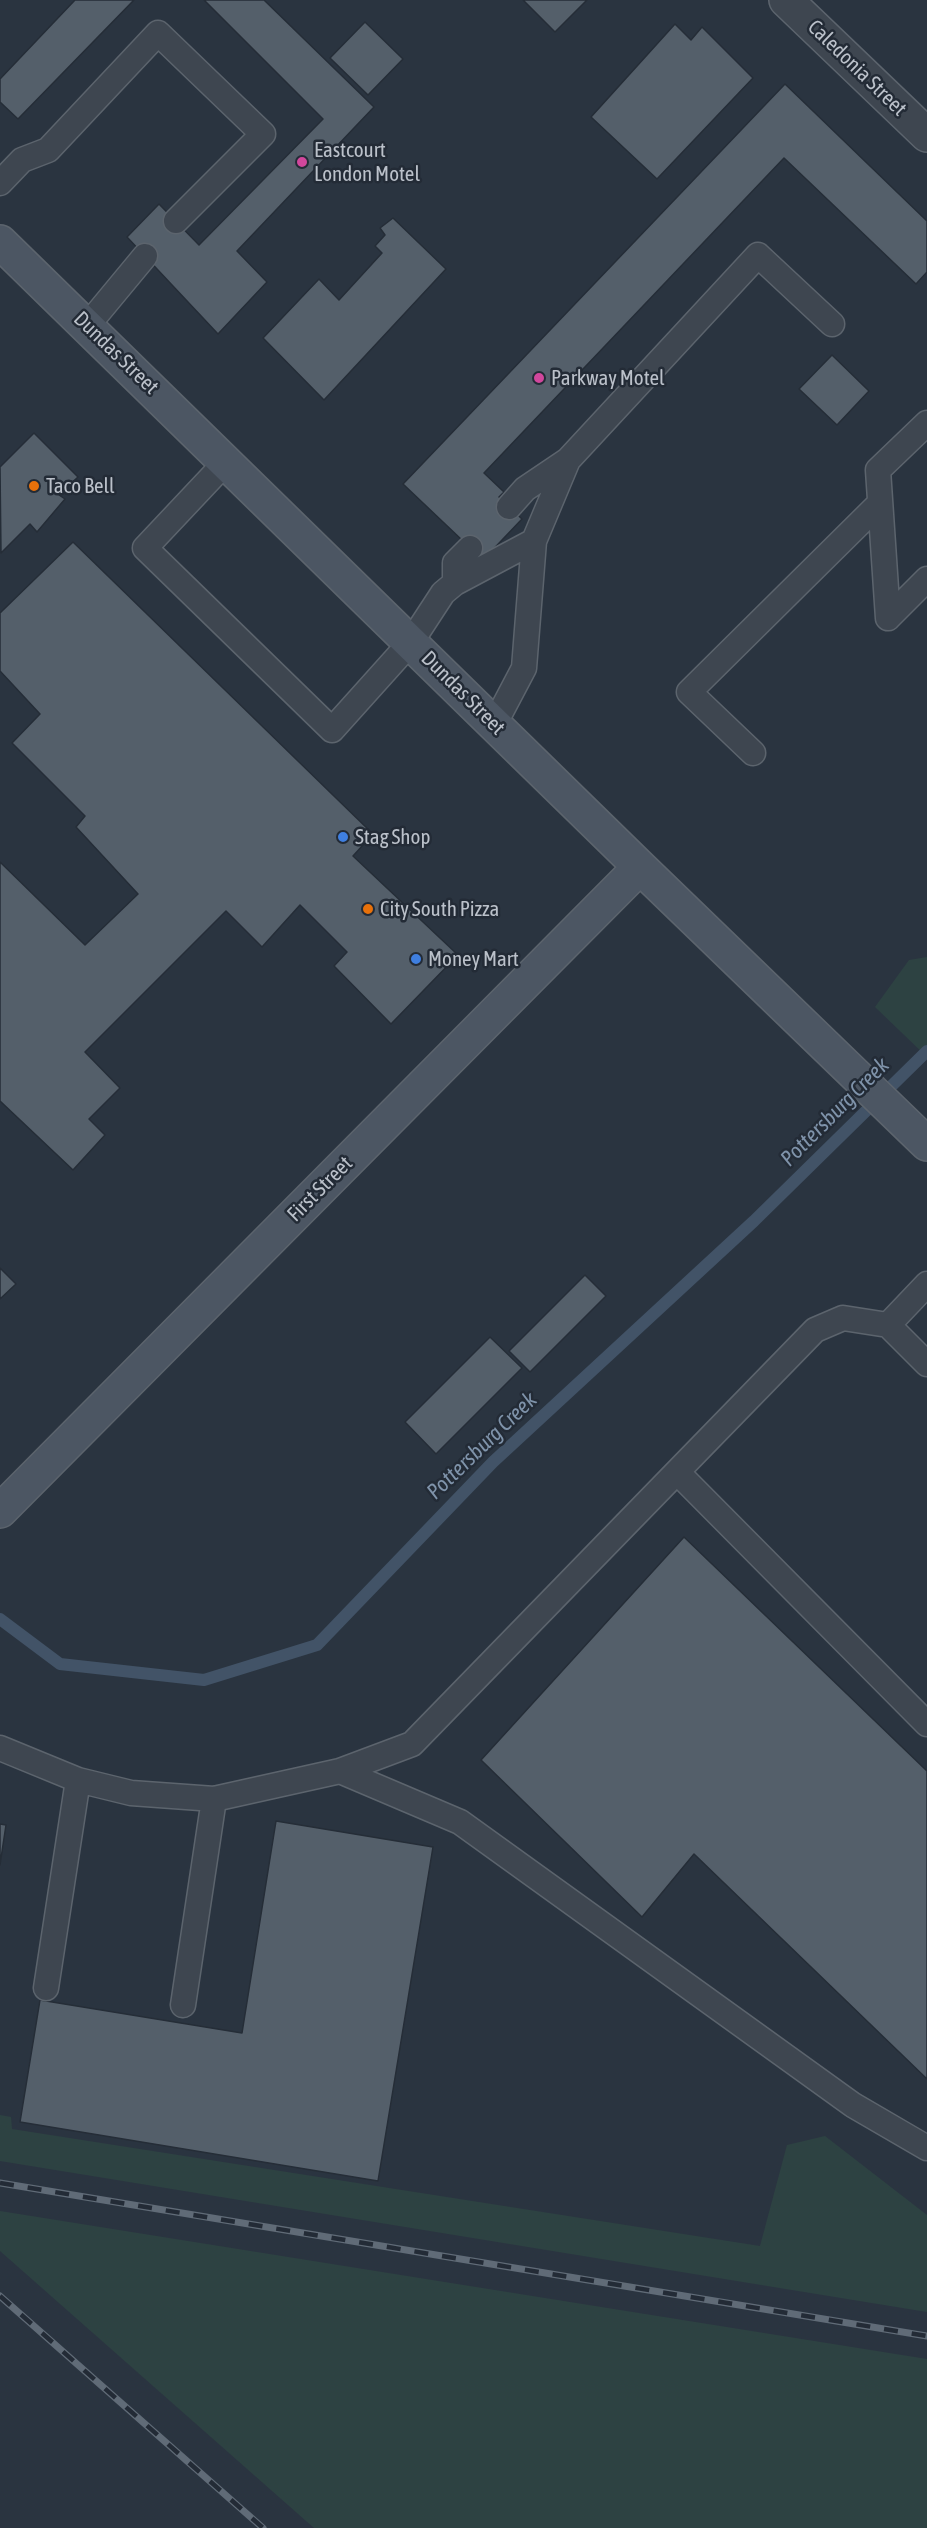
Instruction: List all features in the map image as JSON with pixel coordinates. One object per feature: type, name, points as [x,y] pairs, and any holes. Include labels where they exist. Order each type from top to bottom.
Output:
[{"type":"main road","name":"Dundas Street","points":[[0,242],[927,1144]]},
{"type":"main road","name":"First Street","points":[[0,1511],[640,867]]},
{"type":"street","name":"Caledonia Street","points":[[786,0],[927,135]]},
{"type":"lane","points":[[0,183],[21,160],[48,150],[158,33],[263,134],[176,221]]},
{"type":"lane","points":[[509,507],[525,489],[568,460],[758,255],[832,324]]},
{"type":"lane","points":[[87,326],[145,256]]},
{"type":"lane","points":[[927,423],[878,470],[888,618],[927,579]]},
{"type":"lane","points":[[494,724],[524,668],[534,541],[568,460]]},
{"type":"lane","points":[[226,462],[145,548],[332,730],[411,642],[443,593],[455,583],[534,541]]},
{"type":"lane","points":[[753,753],[689,692],[880,503]]},
{"type":"lane","points":[[455,583],[455,563],[470,548]]},
{"type":"lane","points":[[888,1325],[927,1284]]},
{"type":"lane","points":[[0,1748],[78,1780],[131,1792],[214,1799],[340,1771],[412,1744],[815,1329],[843,1318],[888,1325],[927,1364]]},
{"type":"lane","points":[[677,1472],[927,1724]]},
{"type":"lane","points":[[340,1771],[460,1822],[853,2105],[927,2148]]},
{"type":"lane","points":[[46,1988],[78,1780]]},
{"type":"lane","points":[[183,2005],[214,1799]]},
{"type":"green space","points":[[927,957],[927,1057],[875,1007],[909,960]]},
{"type":"green space","points":[[0,2115],[11,2117],[12,2129],[760,2246],[787,2145],[825,2136],[927,2215],[927,2312],[0,2161]]},
{"type":"green space","points":[[0,2211],[927,2359],[927,2528],[314,2528],[0,2251]]},
{"type":"building","points":[[75,0],[134,0],[18,119],[0,102],[0,79]]},
{"type":"building","name":"Eastcourt London Motel","points":[[204,0],[264,0],[374,107],[237,251],[267,282],[218,334],[127,237],[159,204],[199,245],[323,119]]},
{"type":"building","points":[[523,0],[587,0],[555,32]]},
{"type":"building","points":[[365,22],[403,59],[368,95],[330,58]]},
{"type":"building","points":[[675,24],[691,40],[702,27],[753,78],[657,179],[591,117]]},
{"type":"building","name":"Parkway Motel","points":[[785,84],[927,221],[927,272],[916,284],[784,158],[484,473],[504,492],[499,497],[522,519],[483,560],[403,484]]},
{"type":"building","points":[[393,218],[446,269],[324,400],[263,338],[319,279],[339,300],[382,253],[375,246],[385,235],[380,228]]},
{"type":"building","points":[[832,355],[869,391],[837,425],[799,389]]},
{"type":"building","name":"Taco Bell","points":[[34,433],[78,477],[59,495],[65,499],[37,532],[30,524],[1,553],[0,467]]},
{"type":"building","points":[[73,542],[373,834],[353,856],[458,955],[391,1024],[334,966],[347,952],[300,905],[262,947],[226,911],[85,1052],[120,1088],[89,1119],[105,1135],[73,1170],[0,1101],[0,862],[85,945],[138,894],[76,827],[85,816],[12,743],[40,714],[0,671],[0,613]]},
{"type":"building","points":[[0,1268],[16,1284],[0,1299]]},
{"type":"building","points":[[585,1275],[606,1296],[530,1372],[509,1351]]},
{"type":"building","points":[[490,1337],[522,1368],[436,1454],[405,1422]]},
{"type":"building","points":[[684,1537],[927,1771],[927,2079],[694,1854],[642,1917],[481,1760]]},
{"type":"building","points":[[276,1821],[433,1847],[378,2181],[20,2122],[40,2000],[242,2033]]},
{"type":"building","points":[[0,1824],[6,1825],[0,1865]]},
{"type":"waterway","name":"Pottersburg Creek","points":[[0,1619],[60,1664],[204,1680],[317,1645],[493,1462],[754,1221],[927,1051]]},
{"type":"railway","points":[[0,2183],[927,2336]]},
{"type":"railway","points":[[0,2296],[263,2528]]},
{"type":"place","name":"Eastcourt London Motel","points":[[302,162]]},
{"type":"place","name":"Parkway Motel","points":[[539,378]]},
{"type":"place","name":"Taco Bell","points":[[34,486]]},
{"type":"place","name":"Stag Shop","points":[[343,837]]},
{"type":"place","name":"City South Pizza","points":[[368,909]]},
{"type":"place","name":"Money Mart","points":[[416,959]]}]
